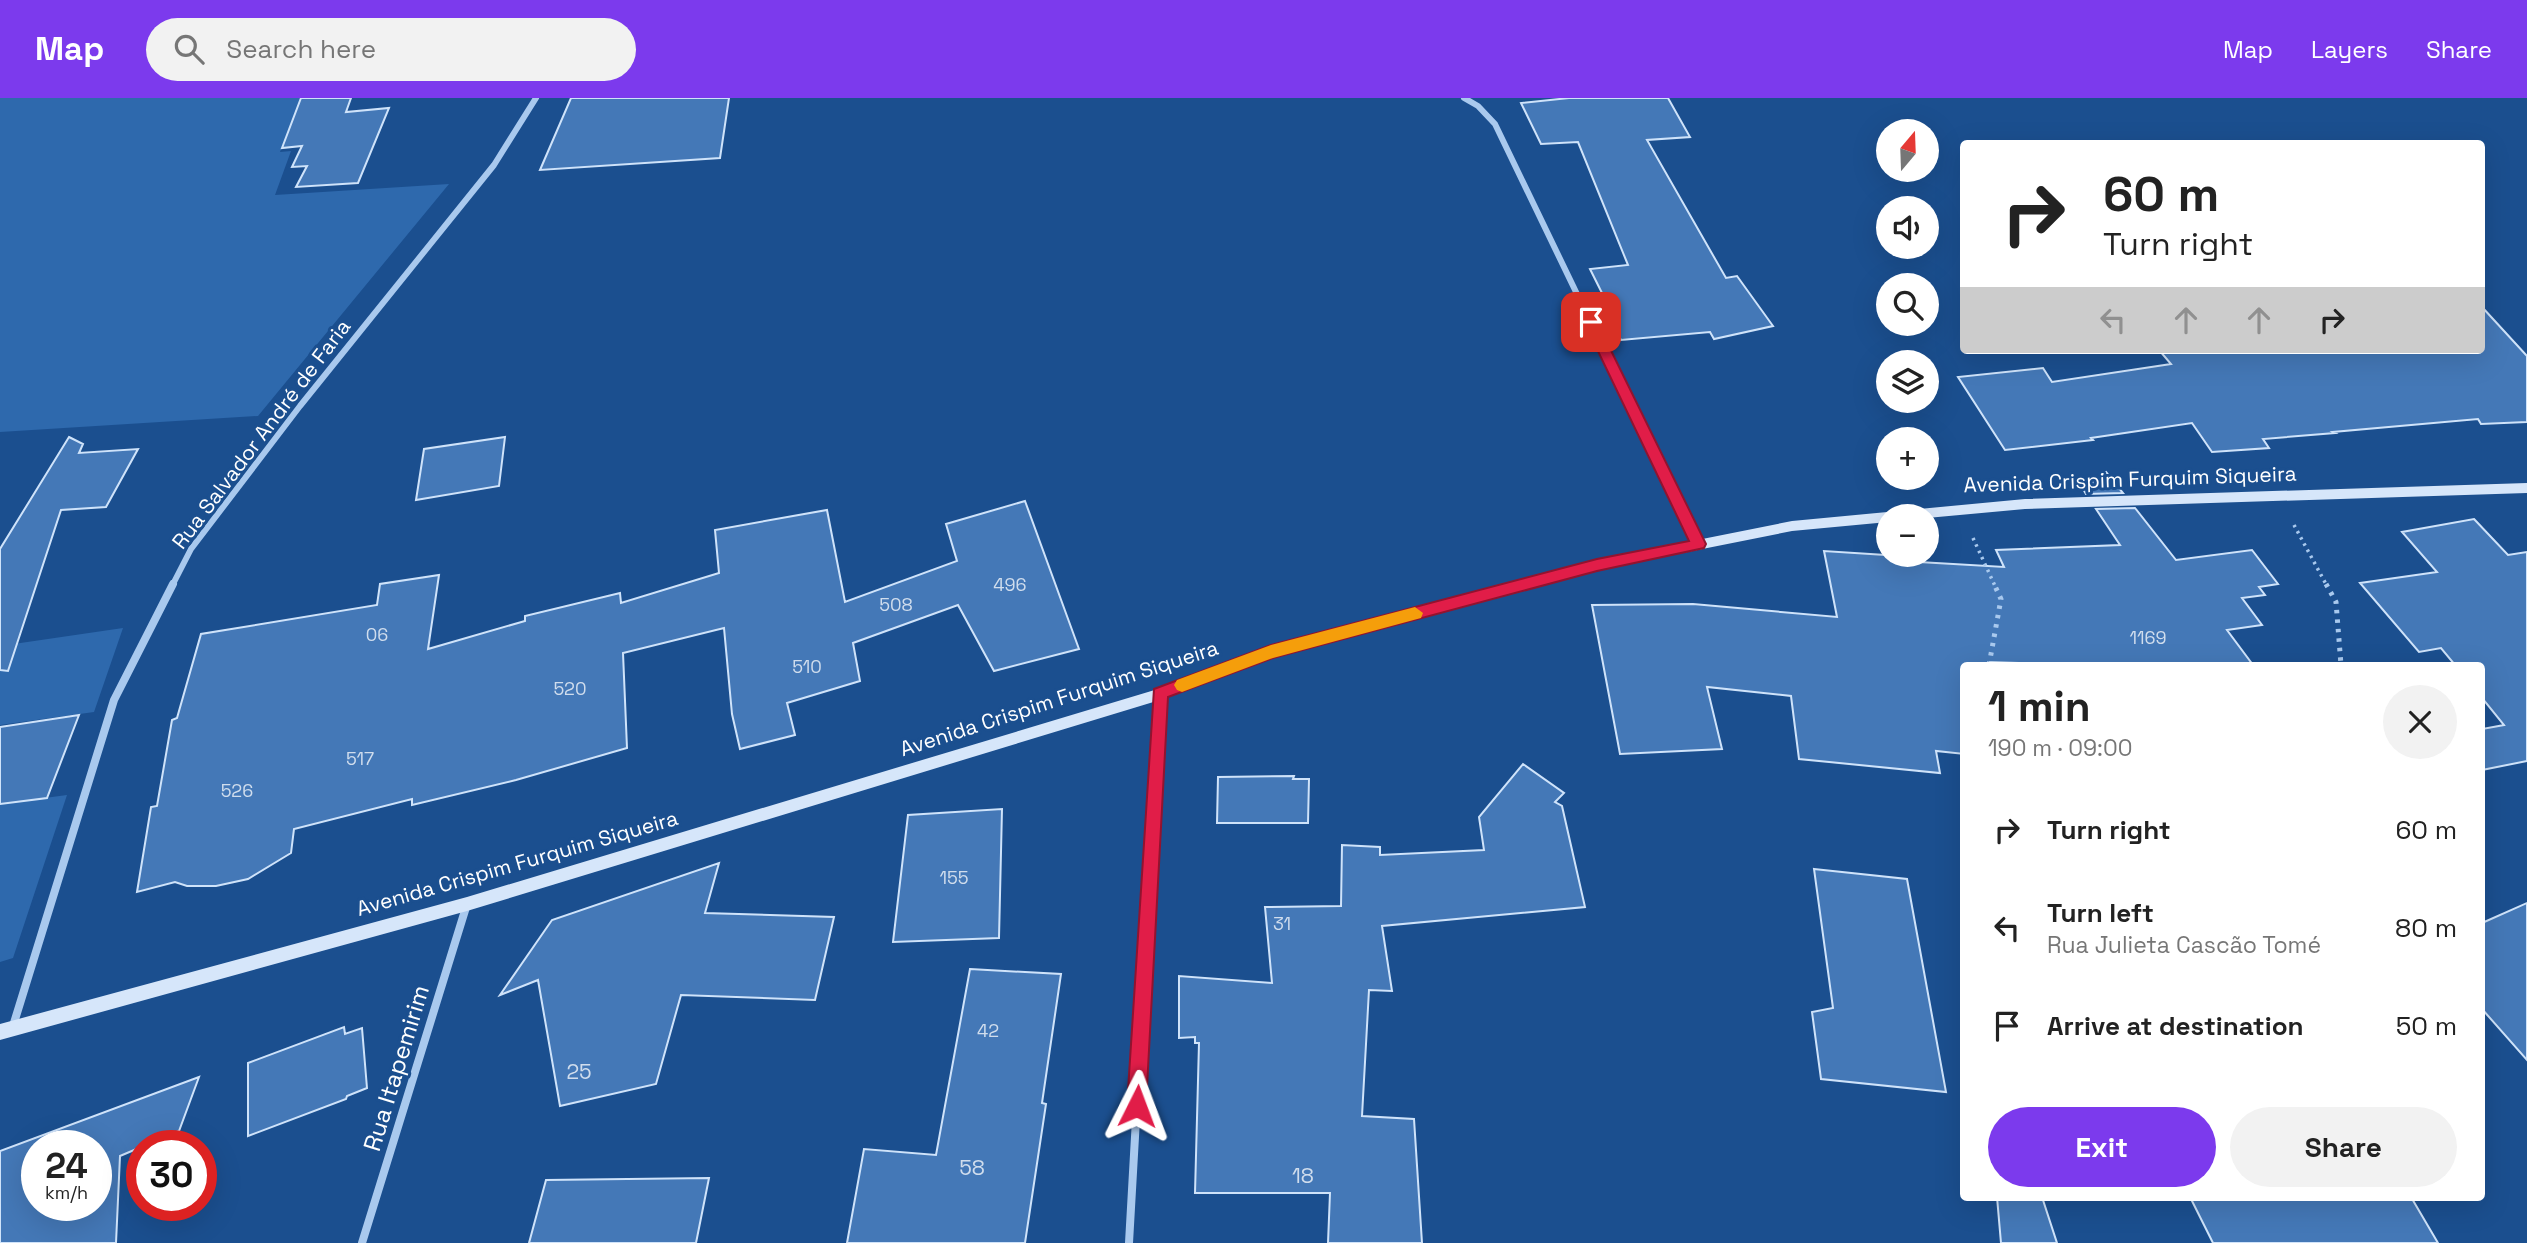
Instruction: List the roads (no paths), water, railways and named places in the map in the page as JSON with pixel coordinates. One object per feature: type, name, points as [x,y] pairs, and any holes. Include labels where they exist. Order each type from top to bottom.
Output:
[{"type":"main road","name":"Avenida Crispim Furquim Siqueira","points":[[6,1029],[467,904],[1160,694],[1271,652],[1597,565],[1792,526],[1959,509],[2527,488]]},
{"type":"street","name":"Rua Salvador André de Faria","points":[[6,1029],[114,700],[191,549],[300,406],[494,165],[537,98]]},
{"type":"street","points":[[1464,98],[1478,106],[1495,124],[1699,544]]},
{"type":"street","points":[[1129,1243],[1160,694]]},
{"type":"street","name":"Rua Itapemirim","points":[[362,1243],[467,904]]}]
